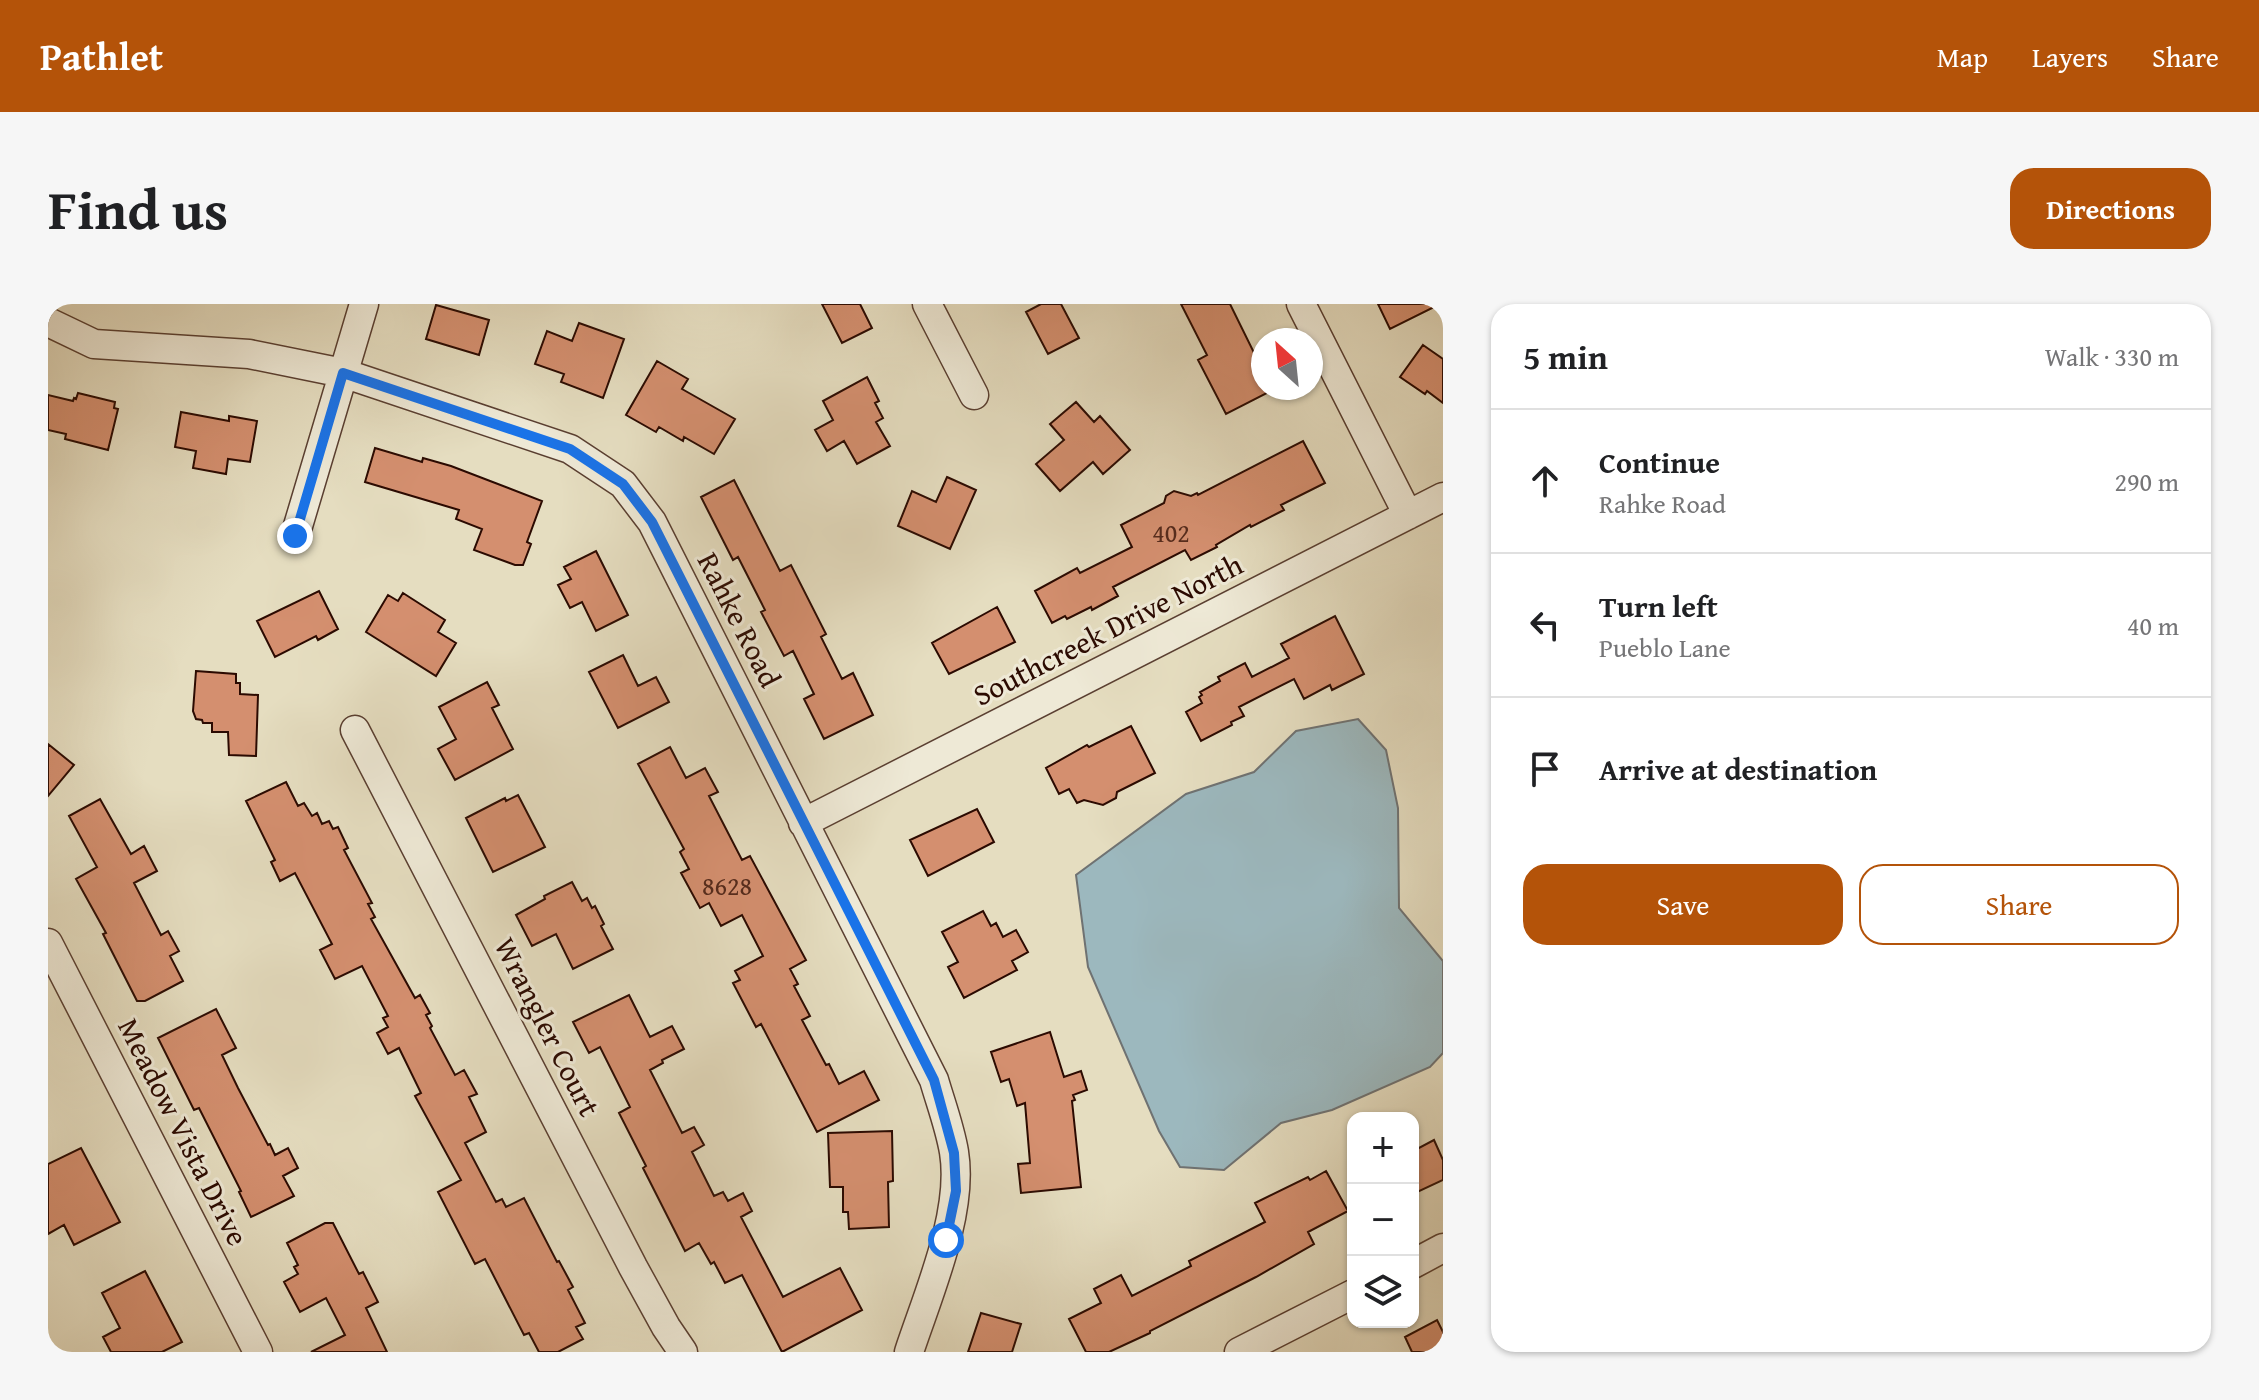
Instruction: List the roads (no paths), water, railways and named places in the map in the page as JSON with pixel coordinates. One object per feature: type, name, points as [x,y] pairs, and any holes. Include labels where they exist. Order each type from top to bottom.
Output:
[{"type":"street","points":[[295,536],[364,304]]},
{"type":"street","points":[[927,304],[974,395]]},
{"type":"street","points":[[1301,304],[1408,515]]},
{"type":"street","name":"Rahke Road","points":[[48,322],[94,344],[249,354],[343,373],[570,449],[623,484],[652,522],[934,1080],[954,1153],[956,1191],[946,1240],[909,1352]]},
{"type":"street","name":"Southcreek Drive North","points":[[803,823],[1443,497]]},
{"type":"street","name":"Wrangler Court","points":[[355,730],[633,1267],[683,1352]]},
{"type":"street","name":"Meadow Vista Drive","points":[[48,943],[258,1352]]},
{"type":"street","points":[[1419,1261],[1443,1248]]},
{"type":"street","points":[[1239,1352],[1347,1297]]},
{"type":"water","points":[[1358,719],[1386,750],[1398,808],[1399,908],[1443,961],[1443,1053],[1430,1067],[1332,1110],[1281,1123],[1224,1170],[1180,1167],[1159,1131],[1088,967],[1076,875],[1186,794],[1254,772],[1296,731]]}]
